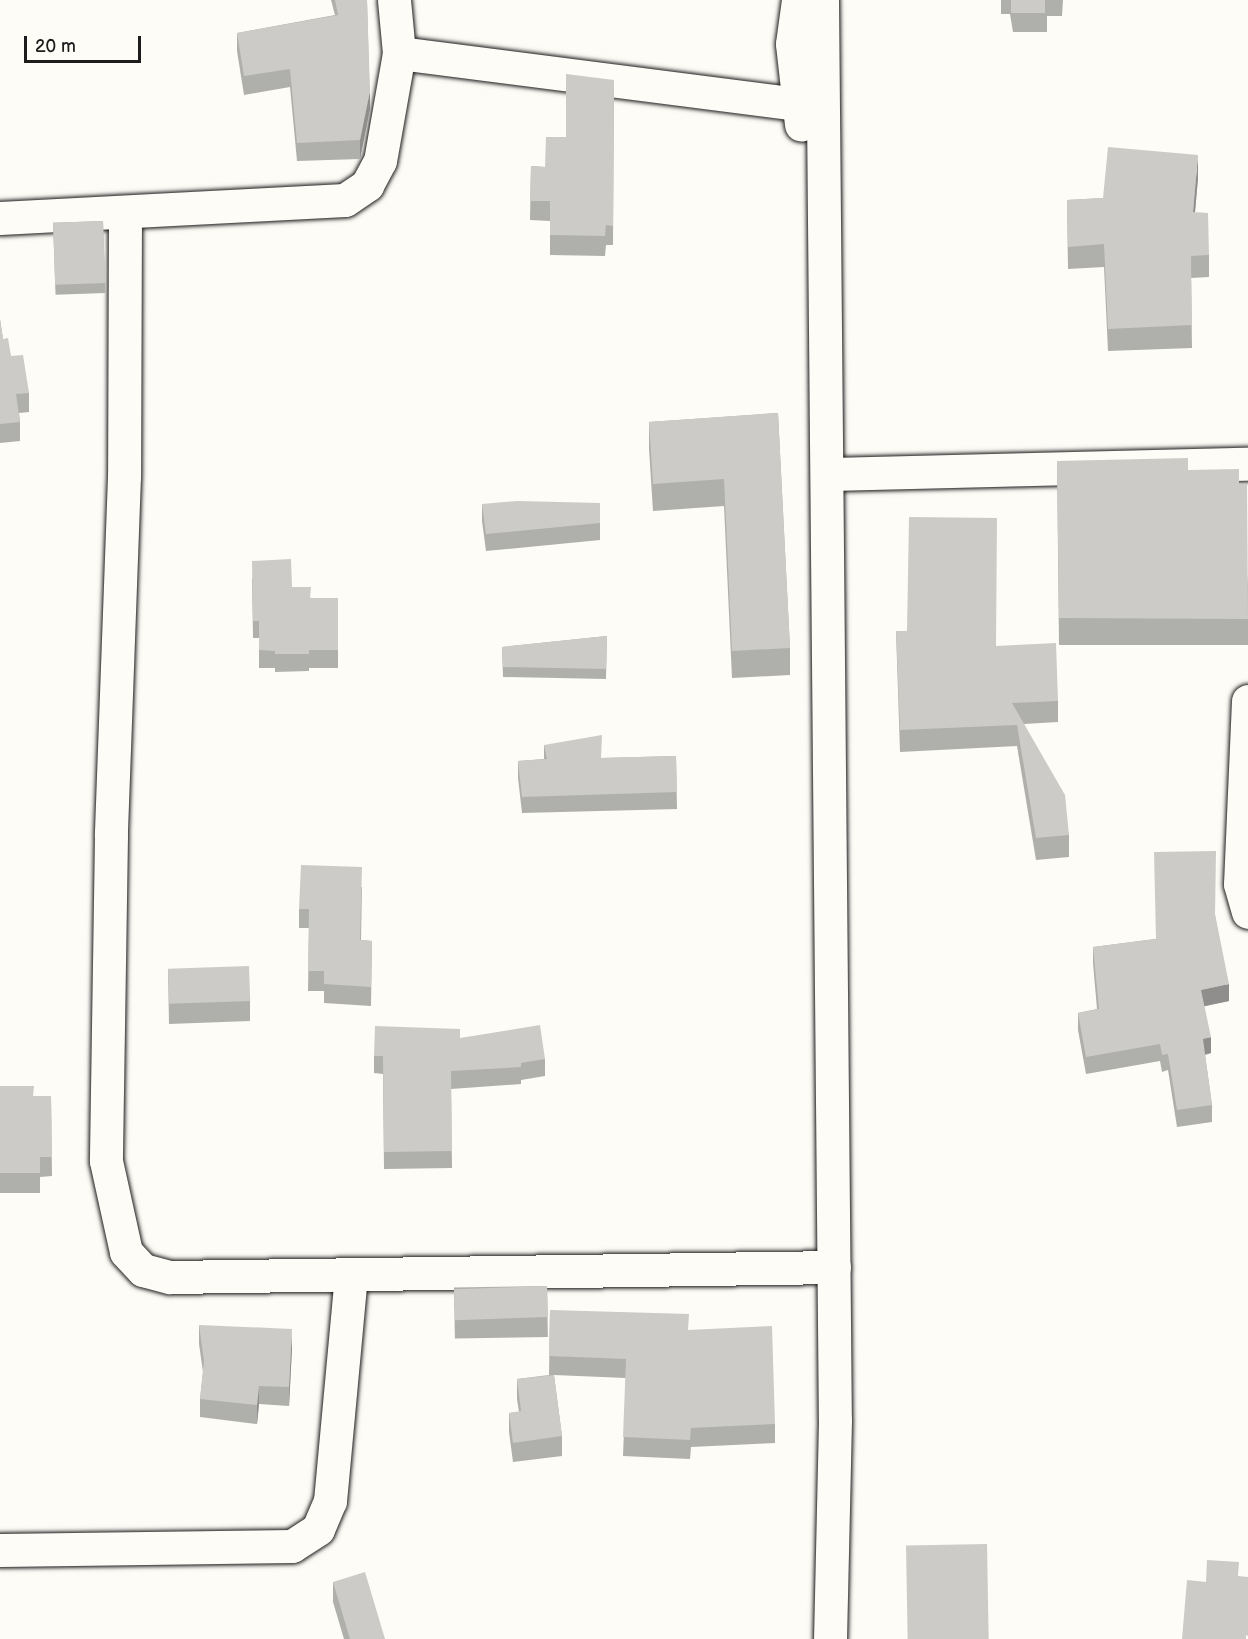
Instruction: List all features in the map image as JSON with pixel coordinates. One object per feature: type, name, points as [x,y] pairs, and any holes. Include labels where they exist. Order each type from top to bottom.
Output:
[{"type":"street","points":[[0,218],[345,200],[367,185],[380,161],[399,53],[394,0]]},
{"type":"street","points":[[798,0],[792,44],[802,137],[824,210]]},
{"type":"street","points":[[822,0],[834,1267],[830,1639]]},
{"type":"street","points":[[399,53],[798,104]]},
{"type":"street","points":[[125,212],[123,476],[111,836],[106,1161],[126,1252],[143,1270],[170,1277],[834,1267]]},
{"type":"street","points":[[827,474],[1248,464]]},
{"type":"street","points":[[1248,701],[1240,884],[1248,912]]},
{"type":"street","points":[[0,1550],[292,1546],[318,1529],[330,1501],[351,1275]]},
{"type":"building","points":[[335,0],[367,0],[370,91],[360,140],[297,143],[290,69],[244,76],[237,33],[338,15]]},
{"type":"building","points":[[1011,0],[1045,0],[1045,13],[1011,13]]},
{"type":"building","points":[[566,74],[614,80],[613,226],[606,225],[605,236],[550,235],[550,201],[530,201],[531,166],[545,167],[546,137],[566,137]]},
{"type":"building","points":[[1108,147],[1198,155],[1193,212],[1208,213],[1209,255],[1191,256],[1192,325],[1108,329],[1104,244],[1068,247],[1067,200],[1103,198]]},
{"type":"building","points":[[103,221],[105,283],[55,285],[53,223]]},
{"type":"building","points":[[0,319],[3,339],[8,338],[11,356],[23,355],[29,393],[16,394],[20,422],[0,424]]},
{"type":"building","points":[[778,413],[790,648],[732,651],[724,479],[653,484],[649,422]]},
{"type":"building","points":[[1188,458],[1188,470],[1239,469],[1239,484],[1247,484],[1248,619],[1059,618],[1057,461]]},
{"type":"building","points":[[517,501],[600,503],[600,523],[486,534],[482,504]]},
{"type":"building","points":[[909,517],[997,518],[996,646],[1056,643],[1058,701],[1012,703],[1065,795],[1069,835],[1036,838],[1017,725],[900,730],[896,631],[907,631]]},
{"type":"building","points":[[291,559],[292,587],[311,587],[310,598],[338,598],[338,650],[309,650],[309,654],[275,654],[275,651],[259,650],[259,621],[253,621],[252,561]]},
{"type":"building","points":[[607,636],[606,669],[503,667],[502,647]]},
{"type":"building","points":[[602,735],[601,758],[676,756],[677,792],[522,797],[518,761],[547,759],[544,745]]},
{"type":"building","points":[[1216,851],[1215,914],[1229,984],[1201,990],[1211,1037],[1203,1039],[1212,1105],[1177,1110],[1168,1054],[1162,1055],[1160,1044],[1086,1057],[1078,1013],[1099,1009],[1093,947],[1156,939],[1154,852]]},
{"type":"building","points":[[301,865],[362,867],[360,940],[372,941],[371,987],[324,984],[324,971],[308,971],[309,909],[299,909]]},
{"type":"building","points":[[249,966],[250,1001],[169,1004],[168,969]]},
{"type":"building","points":[[540,1025],[545,1059],[521,1063],[521,1067],[451,1071],[452,1151],[384,1152],[383,1056],[374,1056],[375,1026],[460,1029],[460,1038]]},
{"type":"building","points":[[0,1086],[34,1086],[33,1096],[51,1096],[52,1157],[40,1157],[40,1173],[0,1173]]},
{"type":"building","points":[[547,1286],[548,1317],[455,1320],[454,1289]]},
{"type":"building","points":[[550,1310],[689,1314],[688,1330],[772,1326],[775,1424],[691,1428],[690,1440],[623,1437],[626,1359],[549,1356]]},
{"type":"building","points":[[199,1325],[292,1329],[289,1387],[259,1386],[257,1405],[200,1399],[204,1361]]},
{"type":"building","points":[[554,1375],[562,1436],[513,1443],[509,1413],[521,1411],[517,1379]]},
{"type":"building","points":[[987,1544],[989,1639],[908,1639],[906,1545]]},
{"type":"building","points":[[1207,1560],[1239,1562],[1238,1576],[1248,1577],[1248,1636],[1246,1635],[1246,1639],[1182,1639],[1187,1580],[1206,1582]]},
{"type":"building","points":[[365,1572],[385,1639],[350,1639],[333,1582]]}]
